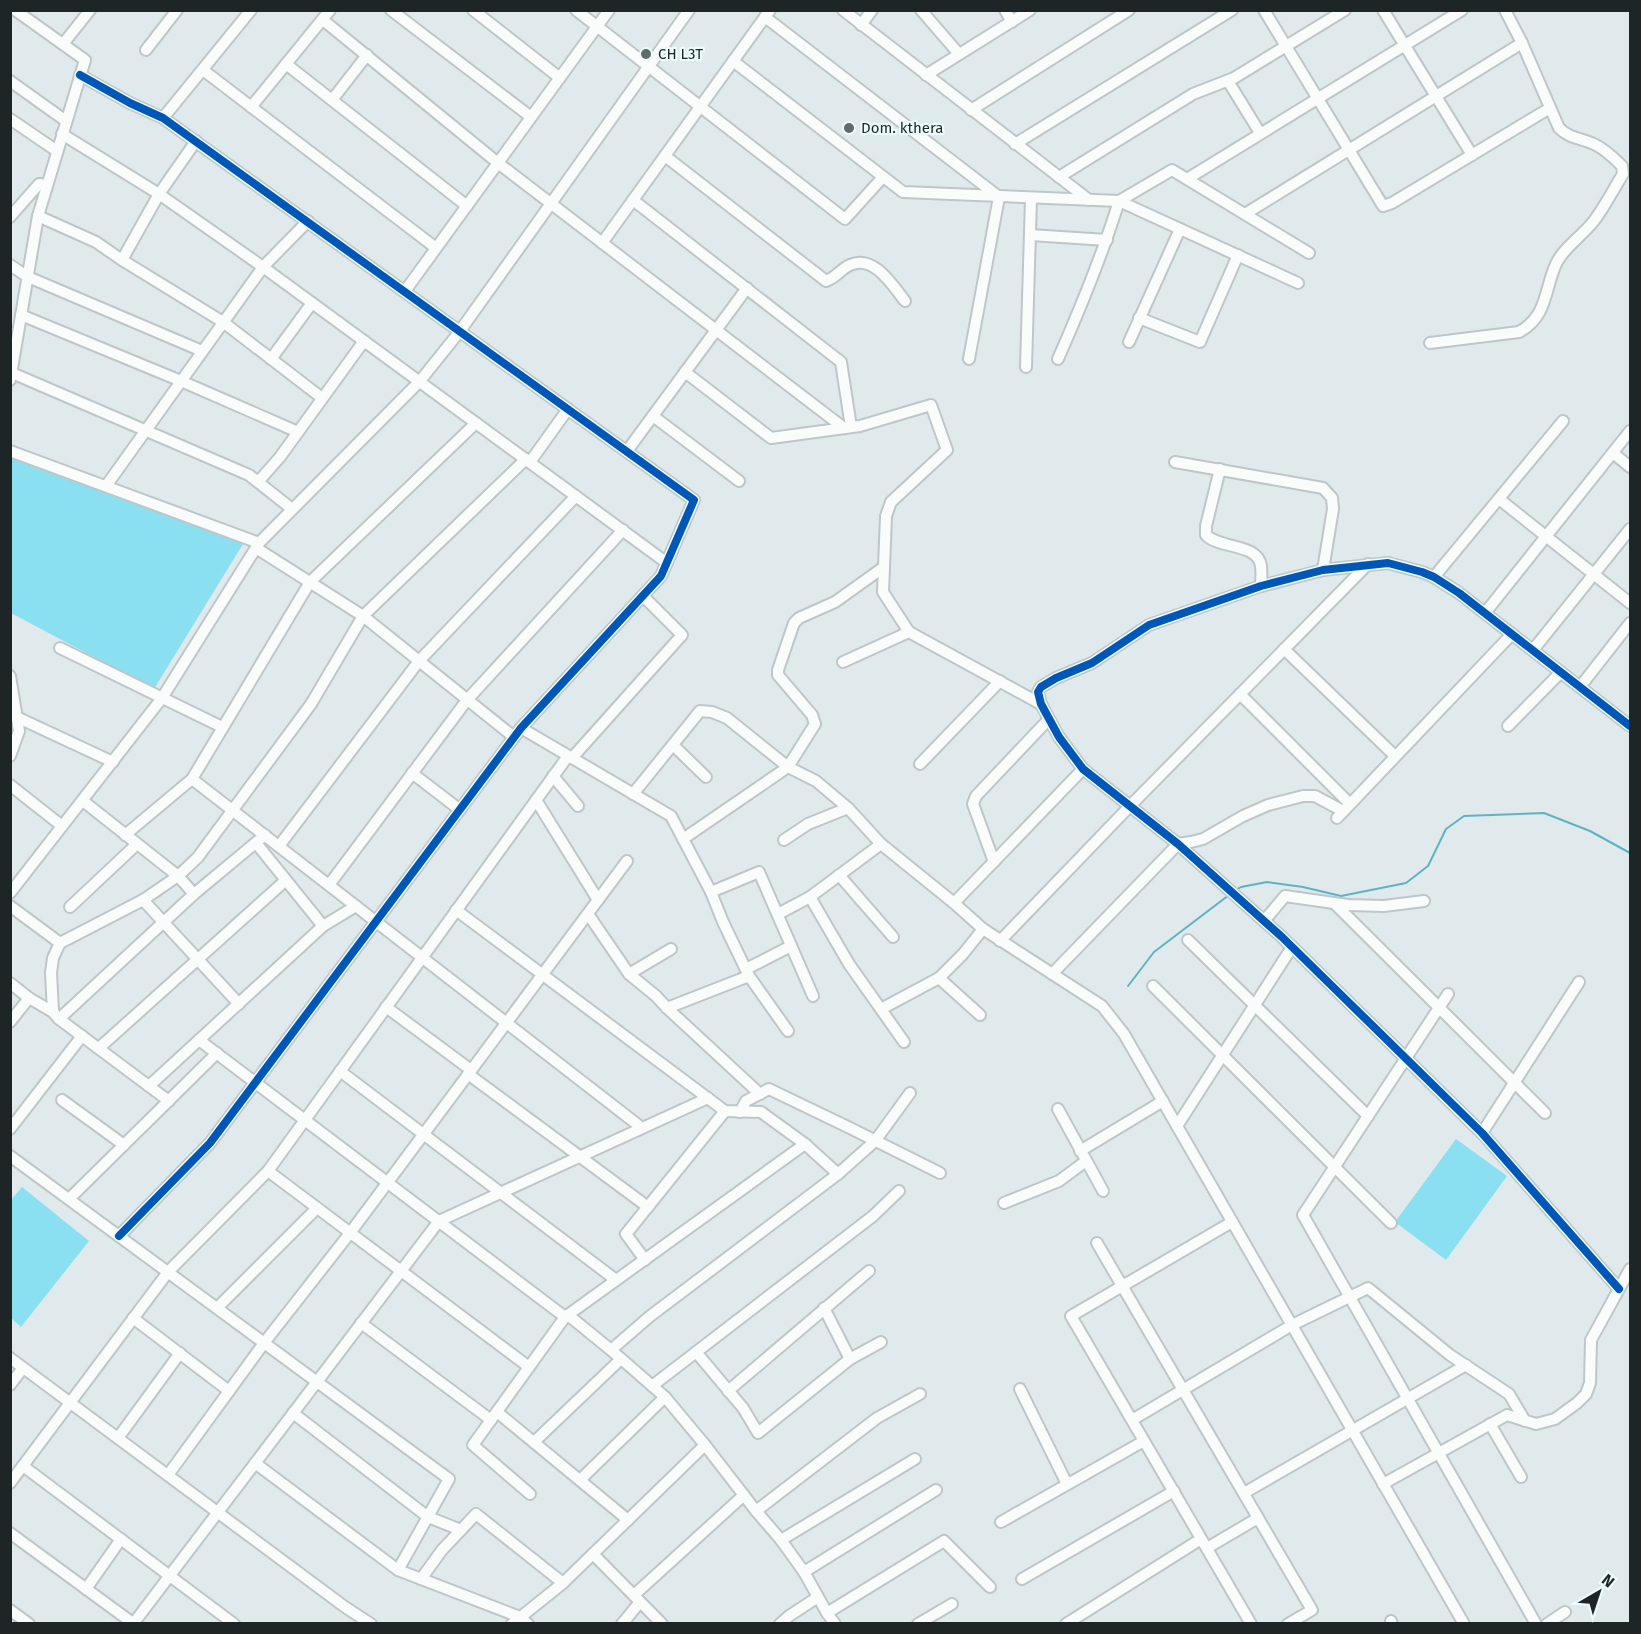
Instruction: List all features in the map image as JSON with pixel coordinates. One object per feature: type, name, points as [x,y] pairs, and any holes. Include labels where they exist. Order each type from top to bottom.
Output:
[{"type":"street","points":[[15,10],[85,60],[38,216],[21,315],[14,333],[11,377],[249,475],[292,509]]},
{"type":"street","points":[[63,44],[90,10]]},
{"type":"street","points":[[146,50],[177,10]]},
{"type":"street","points":[[163,118],[251,10]]},
{"type":"street","points":[[392,10],[531,117]]},
{"type":"street","points":[[473,10],[560,78]]},
{"type":"street","points":[[576,10],[846,219],[884,177]]},
{"type":"street","points":[[405,291],[609,10]]},
{"type":"street","points":[[10,893],[162,698],[257,545],[420,381],[460,331],[689,10]]},
{"type":"street","points":[[843,10],[1089,200]]},
{"type":"street","points":[[861,25],[872,10]]},
{"type":"street","points":[[921,10],[959,54]]},
{"type":"street","points":[[1005,10],[1012,22]]},
{"type":"street","points":[[926,75],[1030,10]]},
{"type":"street","points":[[971,110],[1129,10]]},
{"type":"street","points":[[1016,144],[1232,10]]},
{"type":"street","points":[[1264,10],[1383,206],[1392,203],[1550,108]]},
{"type":"street","points":[[1059,177],[1193,94],[1228,81],[1345,10]]},
{"type":"street","points":[[1383,10],[1472,155]]},
{"type":"street","points":[[1187,179],[1462,10]]},
{"type":"street","points":[[1430,343],[1520,332],[1527,328],[1536,318],[1544,303],[1560,257],[1594,222],[1623,174],[1622,166],[1601,148],[1565,134],[1558,128],[1522,43],[1505,10]]},
{"type":"street","points":[[602,243],[767,14],[999,197]]},
{"type":"street","points":[[251,107],[327,15],[367,55],[498,163],[847,427]]},
{"type":"street","points":[[1245,214],[1522,43]]},
{"type":"street","points":[[332,100],[367,55]]},
{"type":"street","points":[[733,61],[903,192],[1119,201],[1298,283]]},
{"type":"street","points":[[286,64],[466,206]]},
{"type":"street","points":[[204,70],[436,248]]},
{"type":"street","points":[[80,75],[130,103],[163,118],[694,500],[661,576],[517,733],[210,1143],[119,1236]]},
{"type":"street","points":[[10,81],[66,121]]},
{"type":"street","points":[[1228,81],[1260,134]]},
{"type":"street","points":[[10,119],[57,151]]},
{"type":"street","points":[[62,134],[159,194],[263,267],[667,563]]},
{"type":"street","points":[[122,260],[159,194],[196,141]]},
{"type":"street","points":[[665,156],[826,281],[849,265],[867,264],[883,274],[905,301]]},
{"type":"street","points":[[1058,359],[1090,286],[1119,201],[1172,170],[1310,254]]},
{"type":"street","points":[[10,218],[39,184],[47,185]]},
{"type":"street","points":[[969,358],[999,197]]},
{"type":"street","points":[[1026,367],[1031,198]]},
{"type":"street","points":[[633,200],[841,362],[847,427]]},
{"type":"street","points":[[38,216],[96,242],[223,322],[322,398]]},
{"type":"street","points":[[106,486],[263,267],[308,221]]},
{"type":"street","points":[[1129,342],[1180,229]]},
{"type":"street","points":[[1030,235],[1107,240]]},
{"type":"street","points":[[1139,318],[1200,342],[1238,255]]},
{"type":"street","points":[[10,265],[28,277],[202,351]]},
{"type":"street","points":[[627,451],[747,288]]},
{"type":"street","points":[[271,359],[312,303]]},
{"type":"street","points":[[21,315],[298,432]]},
{"type":"street","points":[[258,482],[280,457],[364,341]]},
{"type":"street","points":[[685,372],[771,438],[860,426],[931,405],[947,450],[891,502],[886,516],[883,592],[909,632],[1041,704]]},
{"type":"street","points":[[56,1016],[51,973],[53,958],[60,943],[143,900],[178,876],[198,857],[311,704],[363,616],[528,460],[568,409]]},
{"type":"street","points":[[653,416],[739,481]]},
{"type":"street","points":[[1434,577],[1563,421]]},
{"type":"street","points":[[125,835],[192,779],[310,582],[476,423]]},
{"type":"street","points":[[1485,613],[1630,432]]},
{"type":"street","points":[[10,451],[257,545],[363,616],[467,700],[517,733],[570,757],[671,816],[711,892],[747,972],[788,1031]]},
{"type":"street","points":[[1613,453],[1630,467]]},
{"type":"street","points":[[1175,462],[1323,488],[1332,498],[1334,509],[1323,570]]},
{"type":"street","points":[[1220,469],[1206,534],[1210,540],[1249,551],[1259,559],[1261,586]]},
{"type":"street","points":[[279,846],[419,661],[576,496]]},
{"type":"street","points":[[1499,499],[1630,603]]},
{"type":"street","points":[[1533,650],[1630,529]]},
{"type":"street","points":[[329,885],[467,700],[623,530]]},
{"type":"street","points":[[1619,1289],[1482,1133],[1292,947],[1178,844],[1083,769],[1059,737],[1041,704],[1038,692],[1041,687],[1056,678],[1092,663],[1149,625],[1261,586],[1323,570],[1388,563],[1434,577],[1459,593],[1630,724]]},
{"type":"street","points":[[1000,941],[1368,564]]},
{"type":"street","points":[[683,839],[788,767],[815,724],[812,715],[778,675],[794,623],[799,618],[835,602],[884,567]]},
{"type":"street","points":[[10,1483],[168,1272],[268,1171],[553,776],[682,635],[643,596]]},
{"type":"street","points":[[1580,687],[1630,624]]},
{"type":"street","points":[[843,662],[909,632]]},
{"type":"street","points":[[1343,811],[1512,634]]},
{"type":"street","points":[[60,648],[222,727]]},
{"type":"street","points":[[1284,649],[1395,756]]},
{"type":"street","points":[[1508,726],[1561,672]]},
{"type":"street","points":[[10,676],[14,715],[19,731],[11,753]]},
{"type":"street","points":[[920,764],[1000,681]]},
{"type":"street","points":[[1240,694],[1343,811]]},
{"type":"street","points":[[633,794],[700,711],[712,712],[727,718],[788,767],[816,781],[848,808],[881,844],[983,929],[1102,1006],[1124,1034],[1464,1623]]},
{"type":"street","points":[[14,715],[113,762]]},
{"type":"street","points":[[994,862],[973,804],[976,796],[1049,719]]},
{"type":"street","points":[[673,745],[706,777]]},
{"type":"street","points":[[954,903],[1083,769]]},
{"type":"street","points":[[412,773],[460,810]]},
{"type":"street","points":[[553,776],[578,806]]},
{"type":"street","points":[[192,779],[642,1128]]},
{"type":"street","points":[[10,785],[62,826]]},
{"type":"street","points":[[1052,974],[1178,844],[1203,839],[1243,816],[1268,805],[1303,796],[1315,796],[1343,811]]},
{"type":"street","points":[[536,800],[598,900]]},
{"type":"street","points":[[82,801],[178,876],[194,894]]},
{"type":"street","points":[[784,840],[808,824],[848,808]]},
{"type":"street","points":[[56,1016],[194,894],[265,836]]},
{"type":"street","points":[[256,843],[323,927]]},
{"type":"street","points":[[70,907],[137,844]]},
{"type":"street","points":[[778,914],[810,897],[881,844]]},
{"type":"street","points":[[168,1475],[264,1343],[350,1233],[627,861]]},
{"type":"street","points":[[711,892],[759,872],[813,996]]},
{"type":"street","points":[[839,875],[893,937]]},
{"type":"street","points":[[99,1048],[286,880]]},
{"type":"street","points":[[1264,921],[1285,896],[1335,904],[1384,906],[1424,901]]},
{"type":"street","points":[[810,897],[849,964],[904,1042]]},
{"type":"street","points":[[143,900],[239,1004]]},
{"type":"street","points":[[1335,904],[1545,1113]]},
{"type":"street","points":[[10,906],[60,943]]},
{"type":"street","points":[[149,1086],[323,927],[356,906]]},
{"type":"street","points":[[456,910],[725,1111],[761,1112],[805,1144],[838,1174]]},
{"type":"street","points":[[588,914],[629,974],[656,996],[760,1094]]},
{"type":"street","points":[[881,1010],[939,978],[963,954],[983,929]]},
{"type":"street","points":[[1188,940],[1368,1116]]},
{"type":"street","points":[[667,1008],[747,972],[791,946]]},
{"type":"street","points":[[1177,1126],[1292,947]]},
{"type":"street","points":[[629,974],[671,949]]},
{"type":"street","points":[[939,978],[980,1015]]},
{"type":"street","points":[[1482,1133],[1579,982]]},
{"type":"street","points":[[10,983],[169,1101]]},
{"type":"street","points":[[1153,986],[1391,1222]]},
{"type":"street","points":[[1448,994],[1303,1215],[1536,1623]]},
{"type":"street","points":[[10,1022],[29,998]]},
{"type":"street","points":[[386,1007],[648,1207]]},
{"type":"street","points":[[10,1129],[82,1036]]},
{"type":"street","points":[[200,1040],[611,1350],[664,1397],[781,1540],[804,1572],[835,1623]]},
{"type":"street","points":[[69,1199],[217,1053]]},
{"type":"street","points":[[340,1071],[616,1280]]},
{"type":"street","points":[[740,1112],[746,1101],[769,1089],[940,1173]]},
{"type":"street","points":[[611,1350],[648,1317],[838,1174],[874,1141],[910,1093]]},
{"type":"street","points":[[10,1533],[133,1623],[439,1221],[708,1098]]},
{"type":"street","points":[[62,1100],[124,1145]]},
{"type":"street","points":[[1080,1151],[1162,1101]]},
{"type":"street","points":[[1058,1109],[1103,1191]]},
{"type":"street","points":[[645,1260],[626,1234],[725,1111]]},
{"type":"street","points":[[530,1494],[473,1445],[566,1316],[805,1144]]},
{"type":"street","points":[[10,1156],[450,1479],[398,1570]]},
{"type":"street","points":[[1004,1203],[1059,1181],[1086,1161]]},
{"type":"street","points":[[268,1171],[529,1367]]},
{"type":"street","points":[[652,1386],[873,1216],[899,1191]]},
{"type":"street","points":[[217,1308],[317,1208]]},
{"type":"street","points":[[1232,1222],[1071,1316],[1251,1623]]},
{"type":"street","points":[[1097,1243],[1312,1610],[1288,1623]]},
{"type":"street","points":[[1383,1484],[1508,1415],[1536,1424],[1555,1419],[1577,1403],[1586,1394],[1590,1383],[1591,1340],[1630,1269]]},
{"type":"street","points":[[728,1390],[869,1270]]},
{"type":"street","points":[[1132,1420],[1292,1325],[1368,1288],[1450,1355],[1509,1394],[1525,1421]]},
{"type":"street","points":[[824,1308],[850,1359]]},
{"type":"street","points":[[134,1318],[230,1390]]},
{"type":"street","points":[[362,1323],[534,1442],[628,1520]]},
{"type":"street","points":[[696,1352],[743,1408],[759,1433],[850,1359],[881,1342]]},
{"type":"street","points":[[118,1438],[180,1353]]},
{"type":"street","points":[[10,1358],[345,1607],[371,1623]]},
{"type":"street","points":[[534,1442],[621,1359]]},
{"type":"street","points":[[1244,1493],[1466,1365]]},
{"type":"street","points":[[10,1385],[23,1368]]},
{"type":"street","points":[[1020,1389],[1067,1484]]},
{"type":"street","points":[[756,1511],[878,1418],[920,1394]]},
{"type":"street","points":[[580,1480],[664,1397]]},
{"type":"street","points":[[293,1413],[428,1517],[461,1530]]},
{"type":"street","points":[[1490,1424],[1521,1477]]},
{"type":"street","points":[[1001,1521],[1144,1441]]},
{"type":"street","points":[[255,1463],[398,1570],[520,1621],[563,1583],[705,1445]]},
{"type":"street","points":[[781,1540],[915,1459]]},
{"type":"street","points":[[23,1466],[234,1623]]},
{"type":"street","points":[[804,1572],[936,1490]]},
{"type":"street","points":[[1022,1579],[1174,1491]]},
{"type":"street","points":[[622,1623],[637,1598],[744,1495]]},
{"type":"street","points":[[422,1580],[442,1550],[476,1514],[563,1583]]},
{"type":"street","points":[[1066,1623],[1204,1543],[1258,1518]]},
{"type":"street","points":[[86,1589],[121,1539]]},
{"type":"street","points":[[827,1613],[944,1541],[990,1587]]},
{"type":"street","points":[[593,1554],[662,1623]]},
{"type":"street","points":[[780,1623],[818,1597]]},
{"type":"street","points":[[918,1623],[951,1604]]},
{"type":"street","points":[[10,1610],[29,1623]]},
{"type":"street","points":[[1547,1623],[1565,1612]]},
{"type":"shaded area","points":[[13,457],[243,544],[154,689],[11,613],[10,459]]},
{"type":"shaded area","points":[[1456,1139],[1507,1176],[1446,1260],[1395,1222]]},
{"type":"shaded area","points":[[22,1187],[89,1241],[21,1327],[11,1318],[10,1201]]},
{"type":"waterway","points":[[1236,890],[1267,882],[1341,896],[1406,883],[1428,866],[1446,829],[1464,816],[1544,813],[1590,831],[1630,853]]},
{"type":"waterway","points":[[1128,986],[1154,952],[1229,895]]},
{"type":"cycle path","points":[[80,75],[130,103],[163,118],[694,500],[661,576],[521,728],[210,1143],[119,1236]]},
{"type":"cycle path","points":[[1619,1289],[1482,1133],[1282,937],[1178,844],[1083,769],[1059,737],[1041,704],[1038,692],[1041,687],[1056,678],[1092,663],[1149,625],[1261,586],[1323,570],[1388,563],[1434,577],[1459,593],[1630,726]]},
{"type":"place","name":"CH L3T","points":[[646,54]]},
{"type":"place","name":"Dom. kthera","points":[[849,128]]}]
